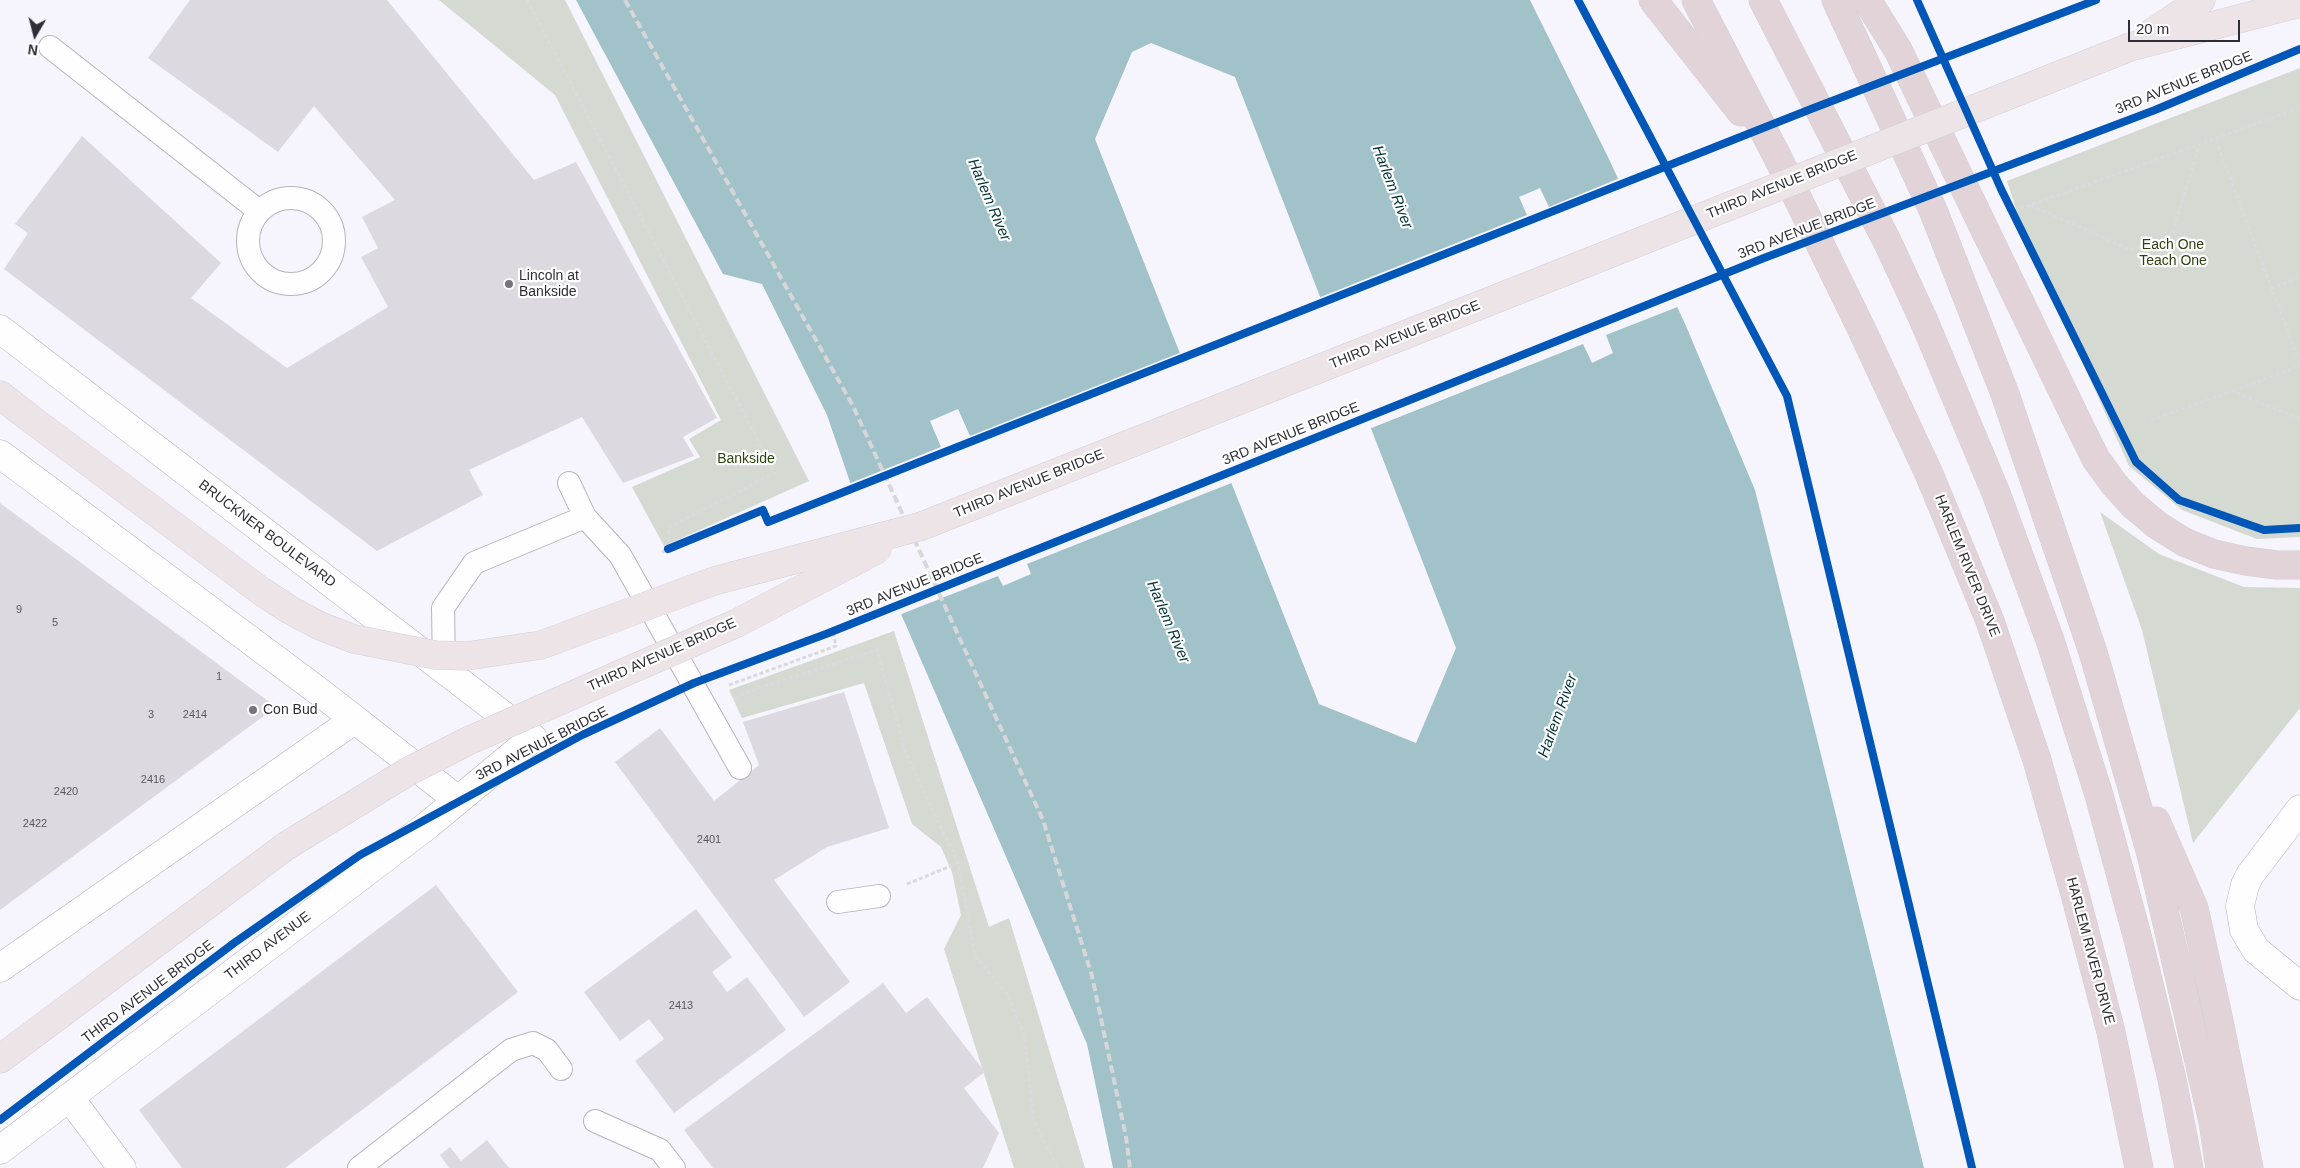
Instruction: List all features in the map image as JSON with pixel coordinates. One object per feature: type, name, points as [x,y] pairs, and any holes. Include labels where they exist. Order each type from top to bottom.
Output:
[{"type":"highway","points":[[1653,0],[1779,160]]},
{"type":"highway","name":"HARLEM RIVER DRIVE","points":[[1696,0],[1779,160],[1929,474],[1990,621],[2037,760],[2075,894],[2111,1032],[2139,1168]]},
{"type":"highway","points":[[1763,0],[1888,243],[1924,321],[1996,493],[2051,643],[2099,795],[2137,933],[2170,1070],[2189,1168]]},
{"type":"highway","points":[[1836,0],[1933,210],[2005,394],[2087,634],[2114,722],[2155,873],[2210,1113],[2220,1168]]},
{"type":"highway","points":[[1866,0],[1898,50],[2082,431],[2096,459],[2114,484],[2133,505],[2157,525],[2184,542],[2214,554],[2246,561],[2277,565],[2300,565]]},
{"type":"highway","points":[[2114,722],[2194,908],[2249,1168]]},
{"type":"main road","points":[[2130,47],[2202,0]]},
{"type":"main road","points":[[2130,47],[2300,3]]},
{"type":"main road","name":"THIRD AVENUE BRIDGE","points":[[0,1059],[286,846],[409,771],[468,741],[737,623],[922,526],[2130,47]]},
{"type":"main road","points":[[0,395],[261,592],[290,610],[320,626],[354,639],[435,655],[475,655],[541,645],[714,580],[922,526]]},
{"type":"street","name":"BRUCKNER BOULEVARD","points":[[0,329],[533,738]]},
{"type":"street","points":[[0,454],[458,800]]},
{"type":"street","points":[[0,968],[354,720]]},
{"type":"street","name":"THIRD AVENUE","points":[[0,1150],[458,800],[533,738]]},
{"type":"street","points":[[2300,809],[2245,885],[2240,906],[2244,930],[2249,940],[2266,960],[2300,986]]},
{"type":"street","points":[[69,1097],[122,1168]]},
{"type":"lane","points":[[50,47],[259,211]]},
{"type":"lane","points":[[569,483],[584,517],[620,555],[740,768]]},
{"type":"lane","points":[[444,668],[443,608],[474,563],[584,517]]},
{"type":"lane","points":[[838,902],[879,896]]},
{"type":"lane","points":[[359,1168],[511,1050],[533,1043],[547,1050],[561,1068]]},
{"type":"lane","points":[[595,1121],[660,1150],[674,1168]]},
{"type":"path","points":[[526,0],[775,473],[669,527],[668,549]]},
{"type":"path","points":[[2016,220],[2010,208],[2030,205],[2216,140],[2300,108]]},
{"type":"path","points":[[2151,420],[2300,365],[2216,140]]},
{"type":"path","points":[[2030,205],[2131,250],[2172,235],[2199,146]]},
{"type":"path","points":[[2271,289],[2300,277]]},
{"type":"path","points":[[2233,391],[2300,420]]},
{"type":"path","points":[[662,552],[763,510]]},
{"type":"path","points":[[723,687],[836,646],[829,633]]},
{"type":"path","points":[[730,700],[744,693],[877,650],[907,756],[958,863],[975,955],[1007,994],[1024,1035],[1034,1122],[1058,1168]]},
{"type":"path","points":[[879,896],[958,863]]},
{"type":"green space","name":"Bankside","points":[[439,0],[565,0],[809,481],[664,546],[632,487],[700,457],[689,439],[721,420],[555,95]]},
{"type":"green space","name":"Each One Teach One","points":[[2300,68],[2300,537],[2257,539],[2182,510],[2129,466],[2022,228],[2007,181]]},
{"type":"green space","points":[[2100,512],[2159,554],[2244,587],[2300,588],[2300,708],[2193,843],[2142,630]]},
{"type":"green space","points":[[894,631],[989,927],[1009,918],[1085,1168],[1014,1168],[944,949],[961,915],[952,872],[941,847],[912,824],[864,683],[742,718],[729,690]]},
{"type":"water","name":"Harlem River","points":[[576,0],[1530,0],[1608,157],[1686,326],[1755,490],[1924,1168],[1113,1168],[1087,1044],[873,549],[827,415],[762,284],[723,274]],"holes":[[[1151,43],[1235,77],[1456,648],[1416,743],[1319,704],[1095,139],[1132,52]]]},
{"type":"pier","points":[[1620,178],[1680,306],[1606,335],[1613,353],[1592,363],[1583,344],[1369,429],[1318,298],[1527,215],[1519,197],[1540,188],[1549,207]]},
{"type":"pier","points":[[1182,352],[1234,482],[1027,564],[1031,574],[1003,586],[998,576],[899,615],[871,550],[848,484],[941,447],[930,421],[958,409],[970,436]]},
{"type":"building","name":"Lincoln at Bankside","points":[[190,0],[387,0],[534,180],[576,162],[717,418],[683,437],[694,456],[623,483],[582,417],[469,470],[483,495],[377,551],[4,269],[28,233],[15,224],[82,136],[221,263],[191,298],[287,368],[388,307],[361,257],[378,248],[362,217],[395,200],[314,106],[278,152],[148,58]]},
{"type":"building","points":[[0,503],[276,707],[0,910]]},
{"type":"building","points":[[844,692],[889,828],[827,847],[774,880],[850,982],[804,1017],[615,762],[660,728],[714,801],[759,765],[743,722]]},
{"type":"building","points":[[436,885],[518,992],[285,1168],[182,1168],[139,1110]]},
{"type":"building","points":[[696,909],[732,957],[712,972],[727,992],[747,977],[786,1030],[674,1113],[635,1061],[664,1039],[649,1019],[620,1041],[584,992]]},
{"type":"building","points":[[883,983],[906,1013],[927,997],[985,1072],[964,1088],[999,1133],[983,1168],[713,1168],[684,1130]]},
{"type":"building","points":[[487,1140],[509,1168],[449,1168],[440,1155],[450,1147],[461,1161]]},
{"type":"railway","points":[[625,0],[853,406],[1043,820],[1092,976],[1126,1137],[1130,1168]]},
{"type":"cycle path","points":[[1578,0],[1787,396],[1972,1168]]},
{"type":"cycle path","points":[[1917,0],[2001,189],[2136,462],[2179,500],[2264,530],[2300,528]]},
{"type":"cycle path","points":[[668,549],[763,510],[768,522],[1811,109],[2096,0]]},
{"type":"cycle path","name":"3RD AVENUE BRIDGE","points":[[0,1120],[234,943],[360,855],[582,735],[694,683],[826,634],[1764,258],[2155,110],[2300,49]]},
{"type":"place","name":"Lincoln at Bankside","points":[[509,284]]},
{"type":"place","name":"Con Bud","points":[[253,710]]}]
